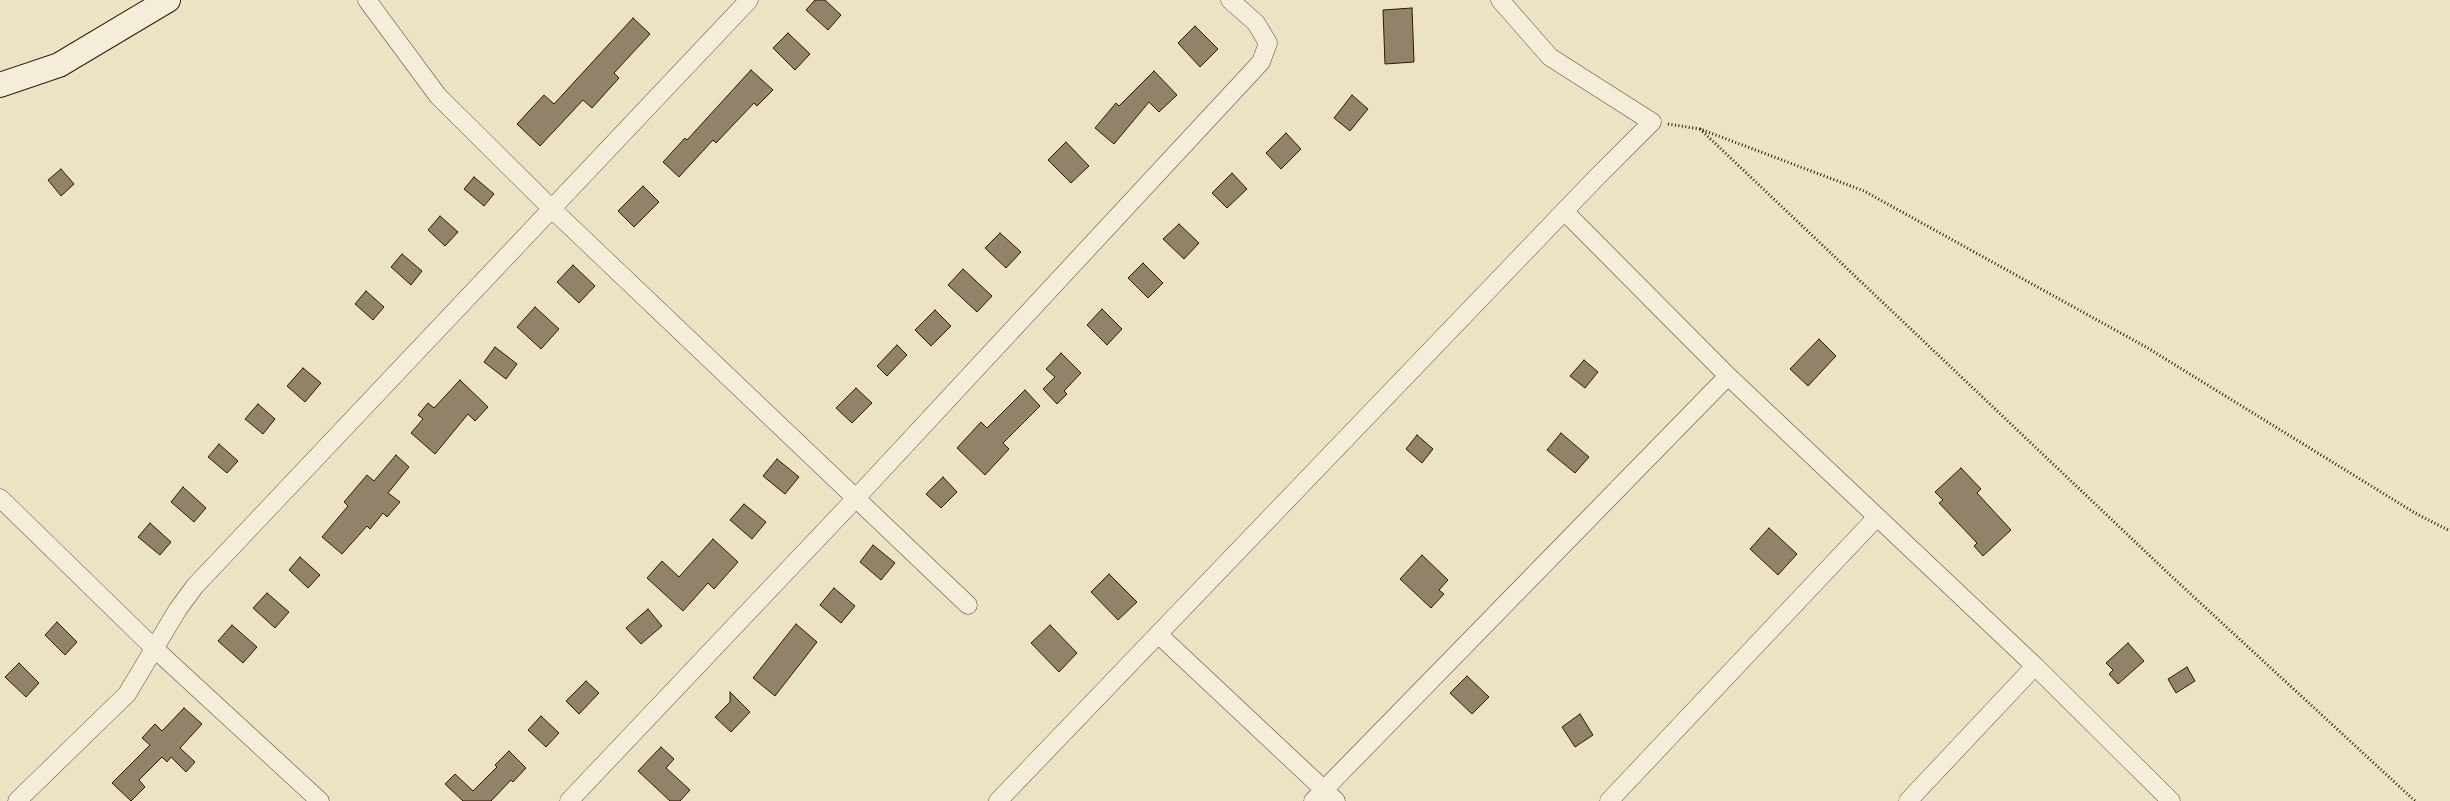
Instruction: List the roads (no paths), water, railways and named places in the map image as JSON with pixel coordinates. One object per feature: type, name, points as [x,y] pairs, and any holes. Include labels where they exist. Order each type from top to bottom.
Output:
[{"type":"street","points":[[0,85],[59,65],[168,0]]},
{"type":"street","points":[[367,0],[438,96],[551,208],[857,497],[968,605]]},
{"type":"street","points":[[17,801],[127,694],[178,609],[196,586],[749,0]]},
{"type":"street","points":[[569,801],[857,497],[1261,62],[1268,43],[1256,23],[1230,0]]},
{"type":"street","points":[[998,801],[1652,122],[1550,57],[1500,0]]},
{"type":"street","points":[[1564,212],[1728,376],[2034,666],[2171,801]]},
{"type":"street","points":[[1158,634],[1325,797],[1728,376]]},
{"type":"street","points":[[0,498],[155,649],[320,801]]},
{"type":"street","points":[[1610,801],[1877,518]]},
{"type":"street","points":[[1908,801],[2034,666]]}]
